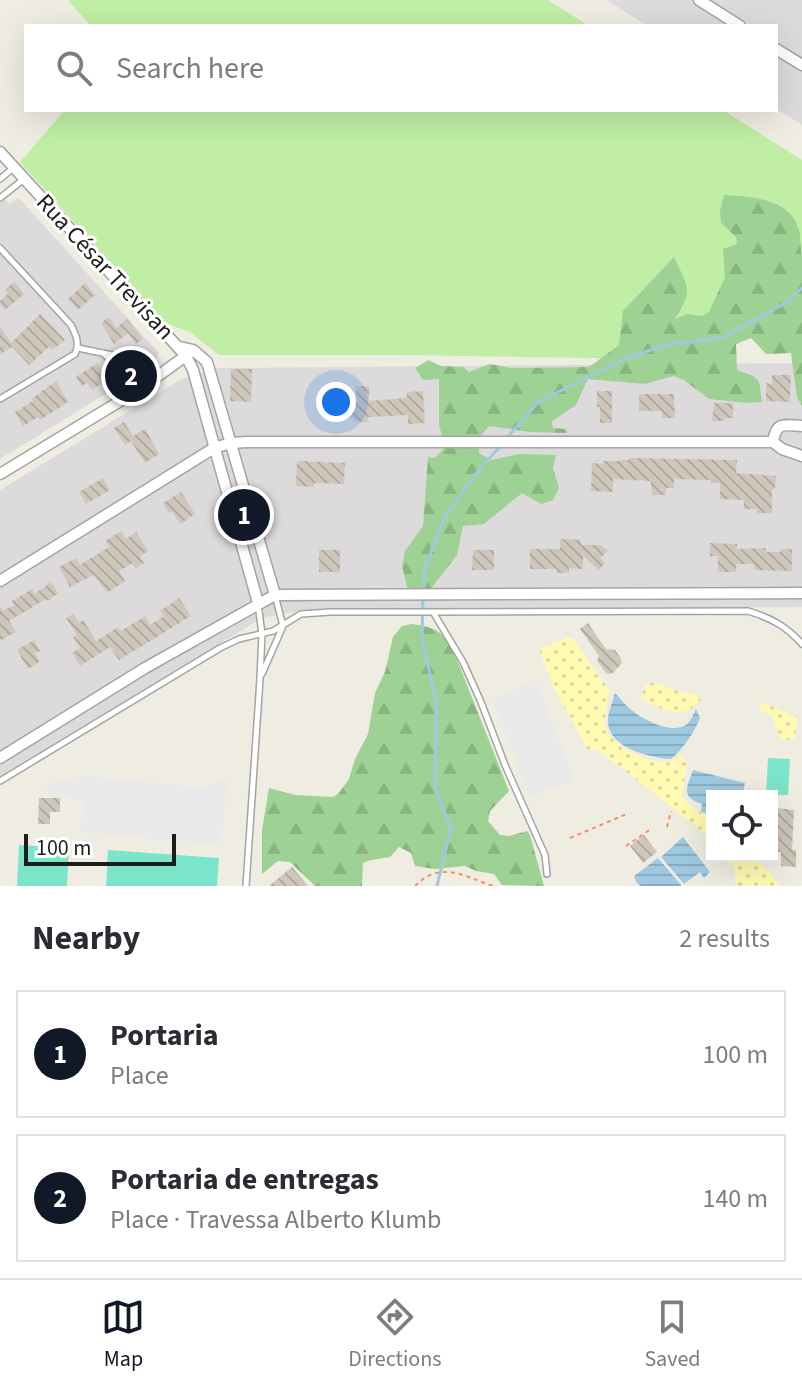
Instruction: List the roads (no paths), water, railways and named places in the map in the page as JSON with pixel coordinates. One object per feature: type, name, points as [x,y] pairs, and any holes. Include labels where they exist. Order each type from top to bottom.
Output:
[{"type":"street","points":[[699,0],[737,24]]},
{"type":"street","points":[[778,50],[802,65]]},
{"type":"street","name":"Rua César Trevisan","points":[[0,152],[178,346],[189,353]]},
{"type":"street","points":[[0,474],[145,386],[189,353]]},
{"type":"street","points":[[189,353],[207,362],[275,595]]},
{"type":"street","points":[[189,353],[258,603]]},
{"type":"street","points":[[773,442],[778,427],[802,426]]},
{"type":"street","points":[[0,581],[214,448],[231,443],[773,442],[802,456]]},
{"type":"street","points":[[0,758],[145,668],[275,595],[802,593]]},
{"type":"lane","points":[[0,179],[13,168]]},
{"type":"lane","points":[[0,198],[24,179]]},
{"type":"lane","points":[[0,248],[71,325],[77,336],[78,348],[75,354],[0,399]]},
{"type":"lane","points":[[78,348],[117,356],[130,364],[145,386]]},
{"type":"lane","points":[[103,353],[145,386]]},
{"type":"lane","points":[[260,679],[283,626],[275,595]]},
{"type":"lane","points":[[246,886],[262,634],[258,603]]},
{"type":"lane","points":[[0,781],[220,648],[283,626],[301,614],[748,611],[772,618],[792,632],[802,644]]},
{"type":"lane","points":[[433,612],[463,662],[481,702],[545,855],[547,874]]},
{"type":"water","points":[[615,693],[633,711],[664,727],[686,725],[696,709],[700,718],[688,740],[671,759],[651,756],[630,749],[613,736],[608,718]]},
{"type":"water","points":[[693,770],[745,783],[743,790],[706,790],[706,813],[701,812],[702,804],[688,795]]},
{"type":"water","points":[[683,837],[710,872],[704,878],[700,872],[684,884],[661,857]]},
{"type":"water","points":[[658,858],[681,886],[641,886],[636,882],[634,876]]},
{"type":"waterway","points":[[506,439],[538,402],[627,358],[666,345],[722,338],[789,301],[802,288]]},
{"type":"waterway","points":[[424,590],[424,571],[444,518],[501,445]]},
{"type":"waterway","points":[[423,597],[422,637],[436,703],[435,788],[451,828],[437,886]]},
{"type":"place","name":"Portaria de entregas","points":[[131,376]]},
{"type":"place","name":"Portaria","points":[[244,515]]}]
